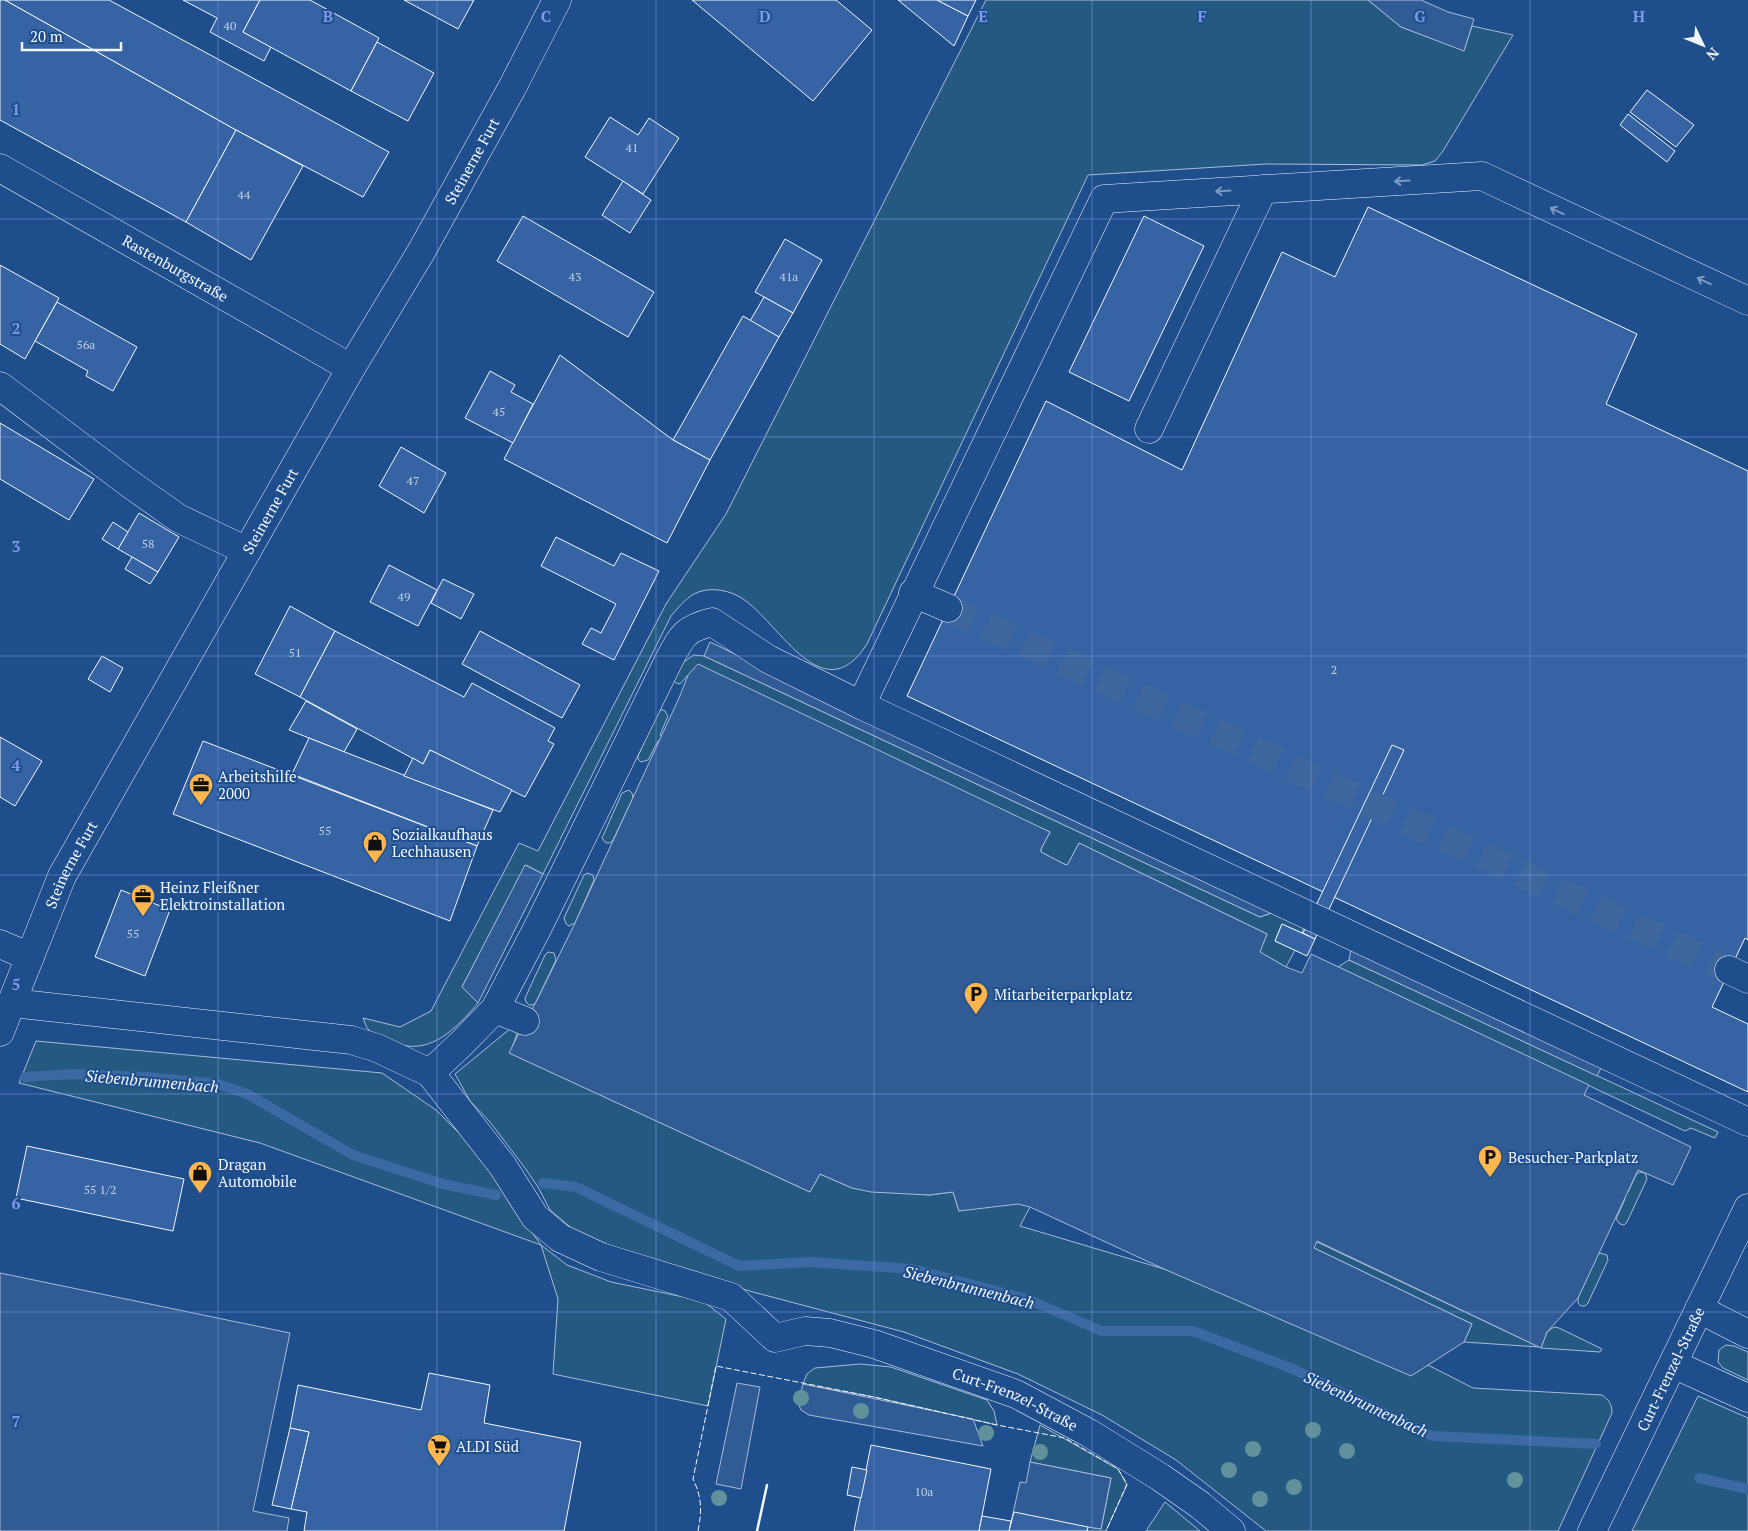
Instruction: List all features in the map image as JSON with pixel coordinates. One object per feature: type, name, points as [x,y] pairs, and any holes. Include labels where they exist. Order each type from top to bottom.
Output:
[{"type":"street","name":"Steinerne Furt","points":[[0,1032],[62,876],[351,368],[421,252],[513,86],[557,0]]},
{"type":"street","name":"Rastenburgstraße","points":[[0,168],[351,368]]},
{"type":"street","points":[[861,705],[913,593],[1104,199],[1482,176],[1748,301]]},
{"type":"street","points":[[1149,429],[1262,189]]},
{"type":"street","points":[[0,386],[178,518],[248,551]]},
{"type":"street","points":[[913,593],[948,608]]},
{"type":"street","points":[[12,1003],[351,1040],[377,1048],[430,1073],[462,1044],[495,1009],[537,929],[669,660],[686,632],[699,625],[712,622],[768,659],[861,705],[1748,1122]]},
{"type":"street","points":[[0,944],[30,957]]},
{"type":"street","points":[[495,1009],[524,1021]]},
{"type":"street","name":"Curt-Frenzel-Straße","points":[[430,1073],[502,1165],[535,1217],[560,1238],[601,1257],[730,1297],[775,1338],[805,1331],[830,1333],[866,1342],[1016,1394],[1089,1433],[1160,1477],[1231,1531]]},
{"type":"street","name":"Curt-Frenzel-Straße","points":[[1592,1531],[1748,1208]]},
{"type":"street","points":[[1699,1309],[1748,1334]]},
{"type":"street","points":[[1673,1364],[1748,1398]]},
{"type":"shaded area","points":[[986,0],[1368,0],[1401,27],[1464,50],[1472,26],[1513,35],[1443,151],[1435,161],[1422,165],[1266,164],[1088,175],[867,644],[850,663],[833,670],[816,665],[799,654],[753,606],[738,596],[722,590],[705,590],[688,598],[671,616],[543,874],[526,865],[462,987],[478,1003],[447,1034],[428,1044],[407,1046],[371,1032],[363,1018],[400,1027],[431,1011],[519,843],[538,851],[666,604],[726,514]]},
{"type":"shaded area","points":[[1368,0],[1421,0],[1448,12],[1474,19],[1464,51],[1401,27]]},
{"type":"shaded area","points":[[710,642],[1274,912],[1260,917],[704,656]]},
{"type":"shaded area","points":[[694,655],[704,656],[1260,917],[1274,912],[1304,927],[1302,933],[1282,924],[1275,941],[1295,950],[1286,967],[1259,952],[1267,934],[1079,843],[1067,865],[1064,864],[1041,852],[1050,832],[688,675],[680,684],[676,683],[673,680],[682,663]]},
{"type":"shaded area","name":"Mitarbeiterparkplatz","points":[[698,664],[1050,832],[1041,852],[1064,864],[1067,865],[1079,843],[1267,934],[1260,952],[1286,967],[1302,973],[1311,954],[1589,1085],[1584,1095],[1691,1147],[1673,1185],[1638,1170],[1578,1298],[1547,1332],[1541,1348],[1317,1241],[1314,1248],[1472,1324],[1464,1342],[1411,1376],[1164,1269],[1030,1207],[1018,1204],[959,1211],[953,1192],[929,1195],[871,1192],[852,1188],[820,1174],[810,1192],[509,1053],[575,923],[688,675]]},
{"type":"shaded area","points":[[660,710],[664,710],[668,716],[660,735],[967,881],[965,888],[658,741],[648,760],[641,762],[638,756]]},
{"type":"shaded area","points":[[629,790],[633,798],[613,840],[610,843],[606,843],[602,838],[622,793]]},
{"type":"shaded area","points":[[525,865],[543,874],[478,1003],[462,987]]},
{"type":"shaded area","points":[[587,873],[593,875],[594,880],[575,923],[569,926],[564,918],[584,875]]},
{"type":"shaded area","points":[[1351,949],[1603,1064],[1597,1076],[1349,960]]},
{"type":"shaded area","points":[[548,952],[554,953],[556,960],[536,1002],[533,1005],[529,1005],[525,998]]},
{"type":"shaded area","points":[[1349,960],[1718,1132],[1715,1138],[1691,1128],[1685,1131],[1338,967]]},
{"type":"shaded area","points":[[511,1028],[516,1030],[517,1034],[510,1053],[810,1192],[820,1174],[852,1188],[929,1195],[953,1192],[959,1211],[1019,1193],[1030,1207],[1020,1226],[1164,1269],[1424,1363],[1473,1388],[1602,1395],[1610,1402],[1612,1413],[1558,1531],[1266,1531],[1176,1460],[1102,1415],[1018,1374],[904,1332],[753,1292],[625,1254],[576,1232],[550,1210],[525,1168],[490,1122],[470,1101],[455,1074]]},
{"type":"shaded area","points":[[36,1041],[382,1073],[436,1110],[487,1161],[521,1217],[541,1245],[260,1143],[19,1083]]},
{"type":"shaded area","points":[[1392,1081],[1628,1192],[1636,1175],[1639,1172],[1645,1173],[1647,1179],[1627,1222],[1624,1225],[1620,1224],[1616,1219],[1625,1199],[1389,1087]]},
{"type":"shaded area","points":[[1316,1241],[1539,1347],[1464,1342],[1472,1324],[1314,1248]]},
{"type":"shaded area","points":[[541,1245],[567,1265],[611,1282],[703,1301],[726,1319],[708,1406],[553,1374],[558,1299]]},
{"type":"shaded area","points":[[1600,1253],[1607,1255],[1608,1260],[1588,1303],[1585,1306],[1581,1306],[1578,1303],[1578,1298]]},
{"type":"shaded area","points":[[0,1273],[290,1333],[253,1511],[289,1518],[287,1531],[0,1531]]},
{"type":"shaded area","points":[[1554,1327],[1602,1349],[1600,1352],[1541,1348],[1547,1332]]},
{"type":"shaded area","points":[[1726,1345],[1748,1352],[1748,1380],[1723,1368],[1718,1362],[1719,1350]]},
{"type":"shaded area","points":[[860,1364],[891,1367],[987,1400],[994,1411],[997,1425],[874,1397],[803,1384],[807,1374],[815,1368]]},
{"type":"shaded area","points":[[737,1383],[760,1387],[741,1489],[716,1484]]},
{"type":"shaded area","points":[[803,1384],[973,1419],[983,1446],[809,1415],[801,1410],[798,1403]]},
{"type":"shaded area","points":[[1698,1396],[1748,1418],[1748,1531],[1632,1531]]},
{"type":"shaded area","points":[[1040,1425],[1118,1469],[1127,1485],[1106,1531],[1087,1531],[1088,1527],[1101,1529],[1111,1478],[1030,1462]]},
{"type":"shaded area","points":[[1030,1462],[1111,1478],[1101,1529],[1088,1527],[1087,1531],[1009,1531],[1020,1482],[1026,1483]]},
{"type":"shaded area","points":[[1165,1502],[1200,1531],[1146,1531]]},
{"type":"building","points":[[0,0],[5,0],[236,130],[186,222],[0,120]]},
{"type":"building","points":[[5,0],[109,0],[389,152],[363,197],[236,130]]},
{"type":"building","points":[[183,0],[260,0],[243,32],[271,47],[264,61],[210,32],[217,18]]},
{"type":"building","points":[[260,0],[310,0],[379,38],[351,91],[243,32]]},
{"type":"building","points":[[404,0],[474,0],[458,29]]},
{"type":"building","points":[[692,0],[836,0],[872,30],[813,101]]},
{"type":"building","points":[[898,0],[937,0],[968,16],[954,46]]},
{"type":"building","points":[[937,0],[976,0],[968,16]]},
{"type":"building","points":[[377,42],[434,73],[408,121],[351,91]]},
{"type":"building","points":[[1647,90],[1694,125],[1676,147],[1630,112]]},
{"type":"building","points":[[1628,114],[1675,151],[1667,162],[1620,125]]},
{"type":"building","points":[[610,117],[638,135],[649,118],[679,138],[643,194],[585,157]]},
{"type":"building","points":[[236,130],[303,166],[251,260],[186,222]]},
{"type":"building","points":[[623,181],[651,200],[630,233],[602,215]]},
{"type":"building","points":[[1368,207],[1637,334],[1606,404],[1748,471],[1748,940],[1745,938],[1712,1007],[1748,1024],[1748,1092],[907,696],[1046,401],[1182,470],[1282,252],[1335,277]]},
{"type":"building","points":[[523,216],[654,292],[628,337],[497,261]]},
{"type":"building","points":[[1144,216],[1204,246],[1129,401],[1069,372]]},
{"type":"building","points":[[785,239],[822,260],[793,313],[755,292]]},
{"type":"building","points":[[0,265],[59,298],[25,359],[0,344]]},
{"type":"building","points":[[764,297],[793,313],[779,337],[750,321]]},
{"type":"building","points":[[57,302],[137,347],[113,391],[86,376],[88,371],[35,341]]},
{"type":"building","points":[[743,316],[779,337],[710,460],[673,440]]},
{"type":"building","points":[[560,355],[673,440],[710,460],[667,543],[504,459]]},
{"type":"building","points":[[490,371],[515,385],[511,392],[533,404],[513,443],[465,418]]},
{"type":"building","points":[[0,423],[94,479],[69,520],[0,479]]},
{"type":"building","points":[[401,447],[446,473],[424,513],[379,486]]},
{"type":"building","points":[[139,513],[179,537],[158,572],[118,549]]},
{"type":"building","points":[[113,522],[128,532],[118,549],[102,539]]},
{"type":"building","points":[[556,537],[614,566],[621,553],[659,571],[614,660],[582,644],[591,628],[601,633],[616,604],[541,566]]},
{"type":"building","points":[[132,557],[158,572],[150,584],[125,569]]},
{"type":"building","points":[[389,565],[437,590],[418,626],[370,602]]},
{"type":"building","points":[[443,579],[474,594],[461,619],[431,603]]},
{"type":"building","points":[[290,606],[335,631],[300,697],[255,674]]},
{"type":"building","points":[[335,631],[464,697],[472,683],[555,728],[548,741],[554,744],[525,797],[430,750],[423,764],[300,697]]},
{"type":"building","points":[[480,631],[580,685],[562,718],[462,664]]},
{"type":"building","points":[[102,656],[123,668],[110,692],[88,679]]},
{"type":"building","points":[[306,701],[357,729],[344,752],[289,730]]},
{"type":"building","points":[[0,737],[42,761],[15,806],[0,797]]},
{"type":"building","points":[[309,738],[493,810],[477,846],[292,774]]},
{"type":"building","points":[[203,741],[477,846],[450,921],[173,814]]},
{"type":"building","points":[[1392,745],[1404,750],[1315,939],[1303,933]]},
{"type":"building","points":[[430,750],[512,790],[500,812],[404,776],[413,758],[423,764]]},
{"type":"building","points":[[121,890],[170,910],[145,976],[95,957]]},
{"type":"building","points":[[1282,924],[1315,939],[1307,956],[1275,941]]},
{"type":"building","points":[[27,1146],[184,1179],[173,1231],[16,1198]]},
{"type":"building","name":"ALDI Süd","points":[[429,1373],[490,1385],[484,1423],[581,1442],[564,1531],[304,1531],[307,1512],[291,1509],[309,1432],[290,1428],[298,1385],[421,1410]]},
{"type":"building","points":[[290,1428],[309,1432],[291,1509],[272,1505]]},
{"type":"building","points":[[871,1445],[991,1469],[979,1531],[854,1531]]},
{"type":"building","points":[[852,1467],[867,1470],[861,1498],[847,1495]]},
{"type":"building","points":[[1014,1512],[1088,1527],[1087,1531],[1009,1531]]},
{"type":"building","points":[[982,1516],[1011,1521],[1009,1531],[979,1531]]},
{"type":"waterway","name":"Siebenbrunnenbach","points":[[25,1077],[73,1074],[147,1077],[218,1084],[247,1094],[353,1155],[443,1184],[496,1195]]},
{"type":"waterway","name":"Siebenbrunnenbach","points":[[543,1183],[576,1187],[739,1266],[810,1262],[912,1269],[1027,1299],[1102,1331],[1193,1331],[1293,1369],[1432,1436],[1596,1444]]},
{"type":"waterway","name":"Siebenbrunnenbach","points":[[1699,1478],[1748,1489]]},
{"type":"tunnel","points":[[948,608],[1729,970]]},
{"type":"fence","points":[[698,1531],[700,1504],[693,1479],[716,1366],[874,1397],[997,1425],[1065,1438],[1118,1469],[1127,1484],[1106,1531]]},
{"type":"wall","points":[[757,1531],[767,1485]]},
{"type":"place","name":"Arbeitshilfe 2000","points":[[201,806]]},
{"type":"place","name":"Sozialkaufhaus Lechhausen","points":[[375,864]]},
{"type":"place","name":"Heinz Fleißner Elektroinstallation","points":[[143,917]]},
{"type":"place","name":"Mitarbeiterparkplatz","points":[[976,1015]]},
{"type":"place","name":"Besucher-Parkplatz","points":[[1490,1178]]},
{"type":"place","name":"Dragan Automobile","points":[[200,1194]]},
{"type":"place","name":"ALDI Süd","points":[[439,1467]]}]
